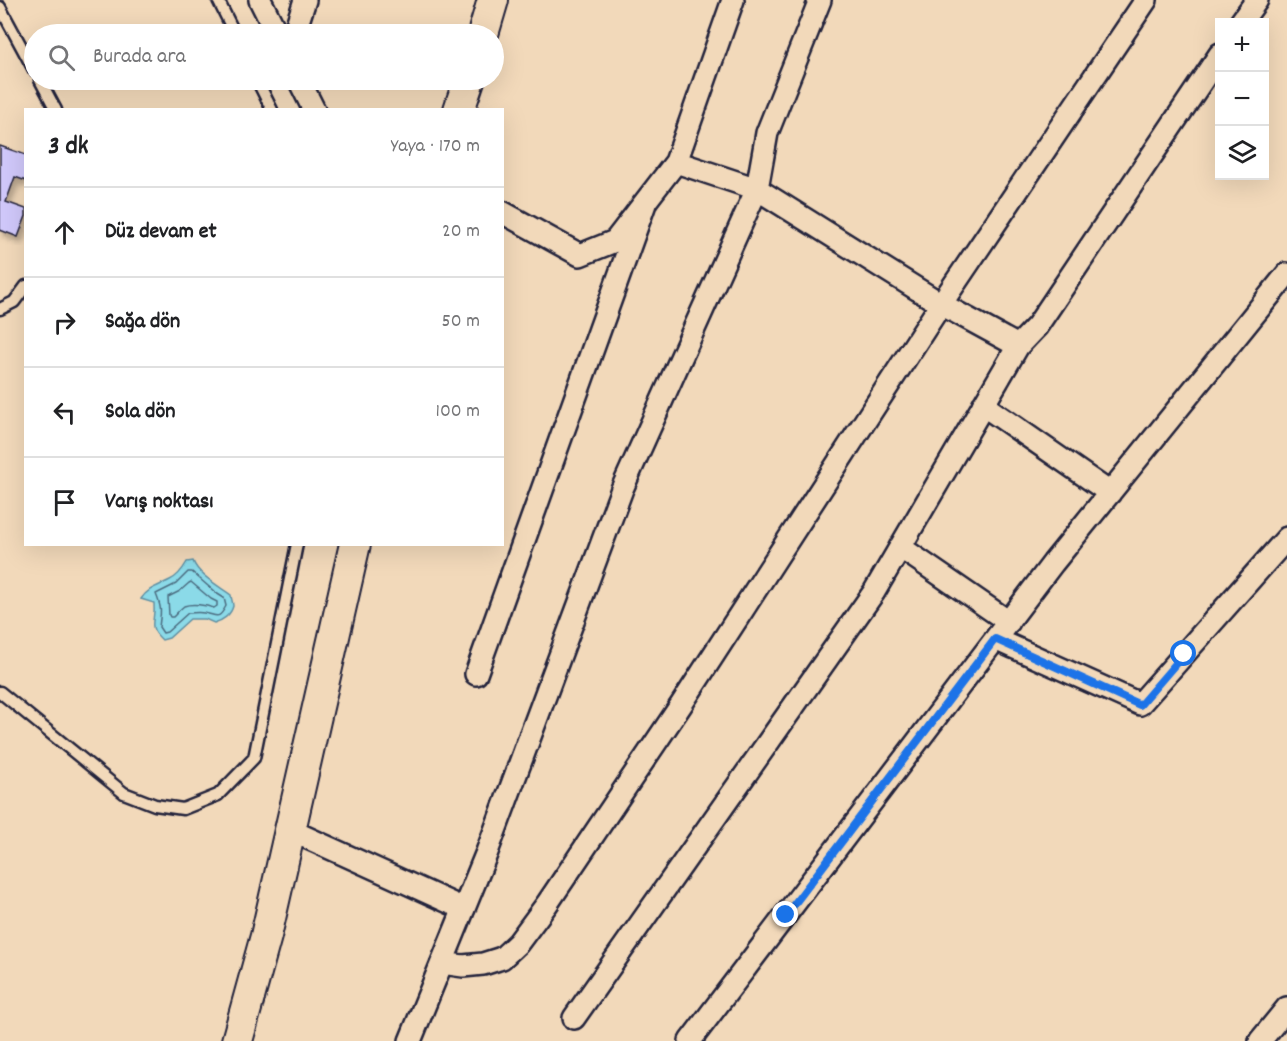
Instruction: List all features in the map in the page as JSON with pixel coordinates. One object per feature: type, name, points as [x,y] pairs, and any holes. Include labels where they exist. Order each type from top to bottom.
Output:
[{"type":"main road","points":[[486,24],[493,0]]},
{"type":"main road","points":[[460,108],[465,90]]},
{"type":"main road","points":[[237,1041],[266,936],[355,546]]},
{"type":"street","points":[[260,0],[272,24]]},
{"type":"street","points":[[297,24],[305,0]]},
{"type":"street","points":[[504,213],[580,255],[615,241],[676,162],[733,0]]},
{"type":"street","points":[[414,1040],[487,852],[622,489],[757,189],[767,133],[820,0]]},
{"type":"street","points":[[442,963],[464,966],[483,964],[502,957],[518,943],[547,904],[681,705],[941,303],[1146,0]]},
{"type":"street","points":[[1244,18],[1257,0]]},
{"type":"street","points":[[574,1018],[867,602],[1018,346],[1037,326],[1215,61]]},
{"type":"street","points":[[304,90],[313,108]]},
{"type":"street","points":[[676,162],[757,189],[941,303],[1018,346]]},
{"type":"street","points":[[476,674],[646,201]]},
{"type":"street","points":[[690,1041],[1053,563],[1287,274]]},
{"type":"street","points":[[983,405],[1110,493]]},
{"type":"street","points":[[995,639],[1140,705],[1287,538]]},
{"type":"street","points":[[900,547],[1009,622]]},
{"type":"street","points":[[290,830],[464,909]]},
{"type":"street","points":[[1260,1041],[1287,1008]]},
{"type":"lane","points":[[218,0],[230,24]]},
{"type":"lane","points":[[0,7],[24,51]]},
{"type":"lane","points":[[45,90],[55,108]]},
{"type":"lane","points":[[262,90],[271,108]]},
{"type":"lane","points":[[0,309],[14,302],[24,289]]},
{"type":"lane","points":[[0,692],[124,793],[156,805],[183,809],[218,795],[254,758],[297,546]]},
{"type":"water","points":[[193,561],[204,576],[231,595],[232,609],[226,617],[214,623],[205,619],[190,619],[169,638],[162,640],[153,627],[154,603],[141,599],[150,590],[175,577],[187,562]]},
{"type":"building","points":[[0,146],[24,154],[24,180],[15,177],[6,202],[24,208],[24,221],[18,237],[0,230]]},
{"type":"route","points":[[786,915],[995,639],[1140,705],[1184,654]]}]
